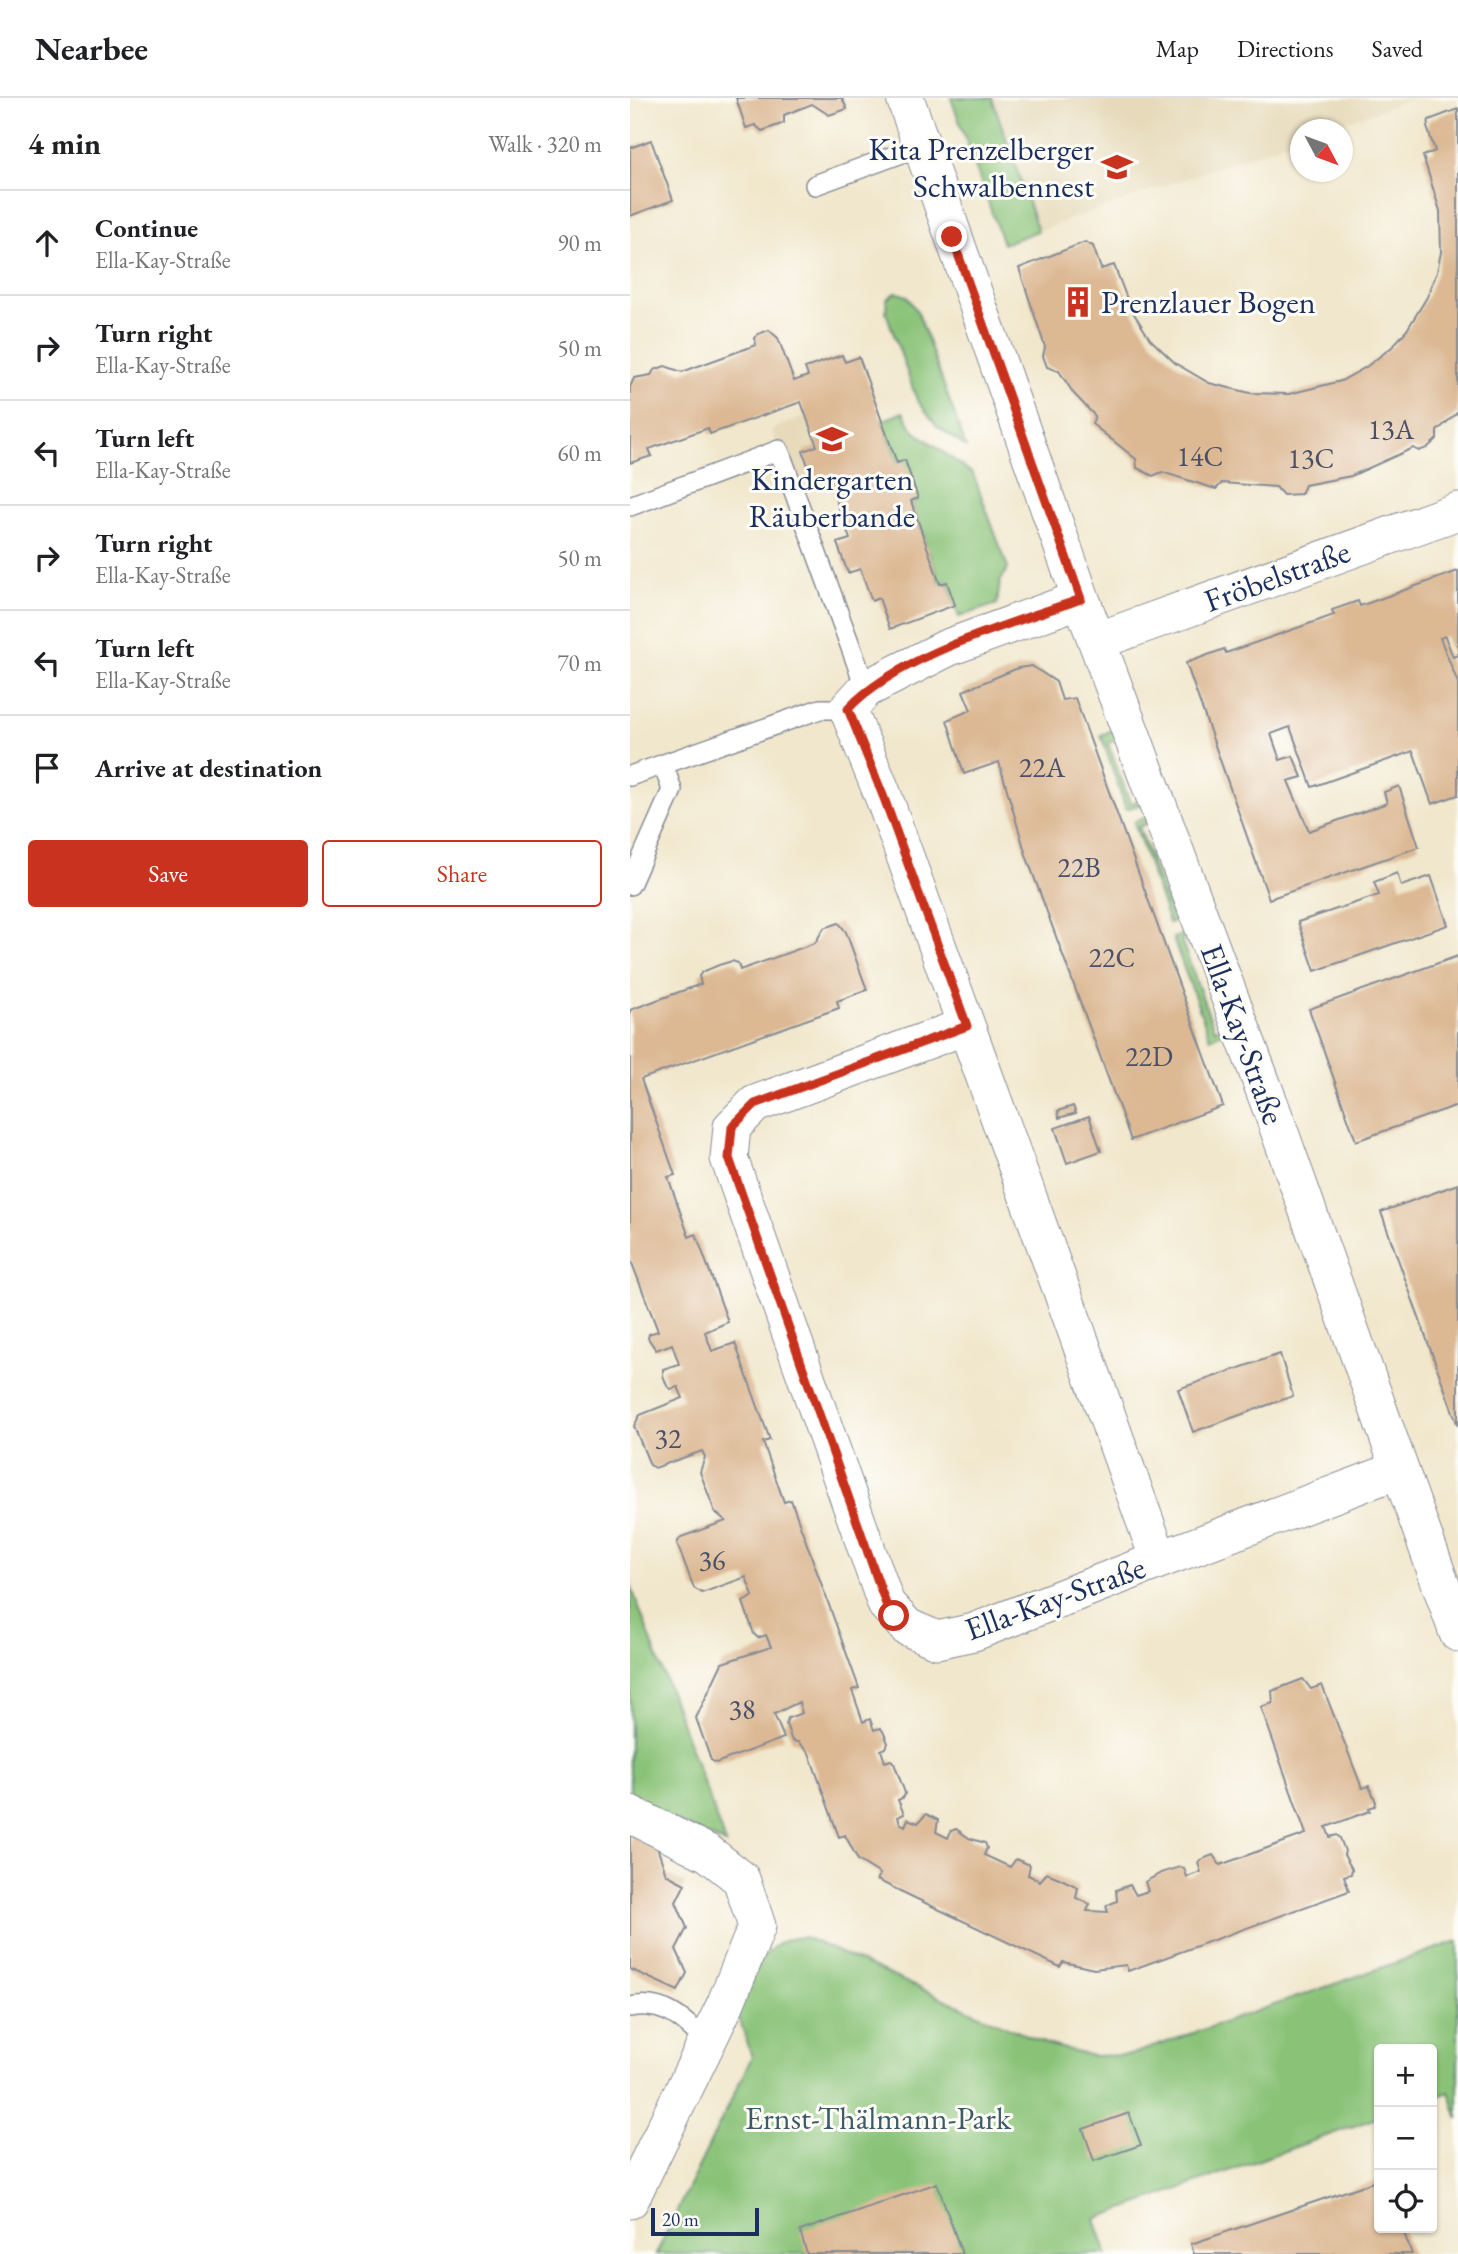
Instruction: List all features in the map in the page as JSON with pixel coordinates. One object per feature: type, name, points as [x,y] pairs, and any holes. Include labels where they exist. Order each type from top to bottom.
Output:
[{"type":"street","name":"Ella-Kay-Straße","points":[[905,98],[1081,599],[1274,1116],[1398,1471],[1458,1633]]},
{"type":"street","name":"Fröbelstraße","points":[[1097,641],[1458,511]]},
{"type":"street","points":[[857,699],[947,648],[1081,599]]},
{"type":"street","name":"Ella-Kay-Straße","points":[[857,699],[884,798],[1159,1560]]},
{"type":"street","name":"Ella-Kay-Straße","points":[[967,1026],[755,1104],[732,1127],[729,1158],[886,1604],[907,1627],[937,1640],[974,1632],[1398,1471]]},
{"type":"street","points":[[630,1814],[708,1853],[741,1879],[757,1926],[707,2042],[634,2170]]},
{"type":"lane","points":[[815,185],[921,146]]},
{"type":"lane","points":[[630,506],[779,450],[857,699],[820,709],[630,776]]},
{"type":"lane","points":[[630,885],[672,790],[663,764]]},
{"type":"lane","points":[[630,2007],[644,2004],[677,2013],[707,2042]]},
{"type":"shaded area","name":"Kita Prenzelberger Schwalbennest","points":[[992,98],[1414,98],[1353,119],[1290,119],[1290,142],[1038,231]]},
{"type":"shaded area","name":"Kindergarten Räuberbande","points":[[872,393],[893,452],[813,481],[787,473],[772,429]]},
{"type":"green space","points":[[951,98],[992,98],[1038,231],[1003,244]]},
{"type":"green space","points":[[896,292],[907,296],[918,313],[966,447],[937,426],[917,400],[886,312],[887,299]]},
{"type":"green space","points":[[903,412],[913,430],[973,474],[1008,568],[1000,582],[997,604],[959,617],[947,582],[940,584],[911,501],[905,460],[897,463],[882,421]]},
{"type":"green space","points":[[1115,729],[1118,739],[1108,743],[1130,803],[1141,800],[1142,804],[1126,809],[1101,735]]},
{"type":"green space","points":[[1147,817],[1149,822],[1139,827],[1172,916],[1182,913],[1184,918],[1169,923],[1134,822]]},
{"type":"green space","points":[[1190,932],[1191,936],[1181,940],[1214,1029],[1224,1026],[1226,1032],[1210,1038],[1173,938]]},
{"type":"green space","points":[[630,1583],[726,1844],[630,1800]]},
{"type":"green space","name":"Ernst-Thälmann-Park","points":[[804,1937],[1046,2044],[1093,2056],[1130,2055],[1458,1941],[1458,2119],[1449,2092],[1437,2096],[1437,2044],[1374,2044],[1374,2119],[1095,2219],[1107,2254],[656,2254],[752,2057],[737,2011],[760,1962],[778,1944]]},
{"type":"building","points":[[736,98],[842,98],[847,109],[829,115],[812,104],[784,115],[784,123],[762,131],[755,125],[746,128]]},
{"type":"building","name":"Prenzlauer Bogen","points":[[1458,109],[1458,412],[1437,431],[1437,439],[1427,448],[1419,451],[1413,448],[1351,476],[1305,485],[1301,494],[1283,495],[1276,487],[1222,483],[1216,489],[1162,472],[1153,476],[1137,468],[1136,459],[1092,424],[1095,416],[1074,394],[1059,371],[1047,367],[1043,356],[1045,347],[1019,268],[1085,242],[1093,246],[1101,269],[1114,265],[1131,309],[1150,339],[1175,363],[1209,383],[1250,393],[1289,394],[1341,381],[1366,367],[1392,347],[1407,330],[1427,297],[1437,272],[1441,252],[1440,211],[1423,156],[1435,151],[1427,127],[1429,120]]},
{"type":"building","points":[[651,140],[673,200],[630,216],[630,148]]},
{"type":"building","points":[[769,330],[778,338],[794,381],[808,376],[805,368],[842,355],[845,362],[859,357],[897,463],[905,460],[918,498],[911,501],[940,584],[947,582],[955,605],[890,629],[879,598],[872,601],[860,569],[848,573],[837,543],[850,539],[827,475],[813,481],[803,451],[817,446],[801,402],[710,434],[708,428],[649,449],[652,456],[630,463],[630,387],[634,378],[651,375],[654,370],[665,366],[682,372],[756,345],[755,338],[758,334]]},
{"type":"building","points":[[1458,571],[1458,655],[1453,657],[1445,636],[1440,638],[1458,683],[1458,795],[1432,804],[1413,751],[1312,787],[1290,727],[1271,734],[1280,760],[1293,756],[1302,777],[1288,781],[1309,831],[1387,803],[1384,792],[1399,786],[1419,847],[1269,899],[1186,663],[1224,649],[1226,653],[1334,615],[1332,610],[1358,601],[1360,606]]},
{"type":"building","points":[[1032,666],[1056,682],[1062,700],[1075,698],[1223,1106],[1131,1140],[1026,855],[999,762],[964,774],[947,720],[971,710],[963,691],[1018,668]]},
{"type":"building","points":[[1397,873],[1401,886],[1431,876],[1448,925],[1315,971],[1298,922],[1379,895],[1374,882]]},
{"type":"building","points":[[839,923],[846,932],[867,990],[837,1001],[839,1008],[641,1079],[675,1175],[668,1177],[689,1237],[696,1234],[728,1322],[705,1332],[712,1351],[735,1343],[770,1440],[763,1442],[784,1502],[791,1500],[859,1688],[852,1690],[863,1722],[870,1719],[874,1730],[880,1728],[888,1743],[886,1748],[881,1750],[885,1762],[891,1760],[894,1763],[905,1793],[904,1797],[898,1800],[904,1814],[898,1817],[900,1823],[905,1826],[908,1819],[918,1823],[926,1814],[938,1820],[936,1832],[948,1838],[951,1831],[956,1829],[969,1838],[985,1843],[987,1848],[984,1855],[1010,1867],[1016,1859],[1030,1865],[1028,1875],[1040,1881],[1047,1873],[1059,1878],[1078,1887],[1076,1898],[1090,1904],[1087,1911],[1108,1912],[1106,1906],[1117,1901],[1116,1890],[1130,1885],[1136,1895],[1148,1891],[1145,1882],[1161,1873],[1180,1867],[1184,1868],[1187,1877],[1201,1872],[1198,1863],[1200,1860],[1213,1855],[1220,1865],[1306,1834],[1261,1707],[1273,1703],[1272,1691],[1303,1679],[1311,1689],[1322,1685],[1362,1788],[1369,1786],[1376,1802],[1375,1806],[1369,1808],[1370,1811],[1326,1827],[1330,1837],[1337,1835],[1340,1838],[1344,1855],[1352,1869],[1351,1874],[1344,1876],[1349,1891],[1128,1971],[1126,1965],[1094,1969],[1063,1962],[1060,1967],[877,1880],[880,1874],[858,1860],[845,1835],[839,1837],[809,1753],[798,1742],[792,1741],[786,1724],[788,1718],[802,1713],[799,1702],[774,1714],[784,1738],[716,1763],[711,1760],[696,1718],[722,1663],[771,1647],[766,1635],[758,1638],[754,1634],[743,1602],[753,1596],[746,1577],[702,1593],[694,1588],[677,1543],[681,1537],[726,1521],[715,1512],[700,1472],[705,1457],[702,1451],[655,1468],[650,1465],[634,1426],[640,1415],[683,1398],[678,1387],[671,1389],[667,1386],[663,1375],[663,1369],[679,1364],[672,1344],[656,1350],[648,1338],[649,1334],[658,1331],[630,1258],[630,1010],[701,984],[699,976],[702,972],[719,965],[732,961],[738,963],[740,970],[815,943],[824,928]]},
{"type":"building","points":[[1458,956],[1458,1105],[1356,1141],[1309,1009]]},
{"type":"building","points":[[1073,1106],[1076,1113],[1059,1118],[1058,1111]]},
{"type":"building","points":[[1089,1116],[1101,1151],[1067,1163],[1055,1128]]},
{"type":"building","points":[[1458,1184],[1458,1426],[1381,1212]]},
{"type":"building","points":[[1280,1354],[1293,1396],[1193,1432],[1178,1389]]},
{"type":"building","points":[[630,1835],[657,1847],[666,1874],[685,1884],[676,1902],[687,1928],[676,1949],[687,1973],[678,1991],[630,1969]]},
{"type":"building","points":[[1129,2113],[1141,2145],[1094,2161],[1083,2129]]},
{"type":"building","points":[[1374,2182],[1374,2233],[1404,2233],[1412,2254],[1194,2254],[1191,2244]]},
{"type":"building","points":[[937,2183],[962,2254],[807,2254],[800,2231]]},
{"type":"place","name":"Kita Prenzelberger Schwalbennest","points":[[1117,167]]},
{"type":"place","name":"Prenzlauer Bogen","points":[[1078,302]]},
{"type":"place","name":"Kindergarten Räuberbande","points":[[832,439]]},
{"type":"route","points":[[894,1616],[886,1604],[729,1158],[732,1127],[755,1104],[967,1026],[884,798],[848,709],[866,690],[947,648],[1081,599],[952,237]]}]
